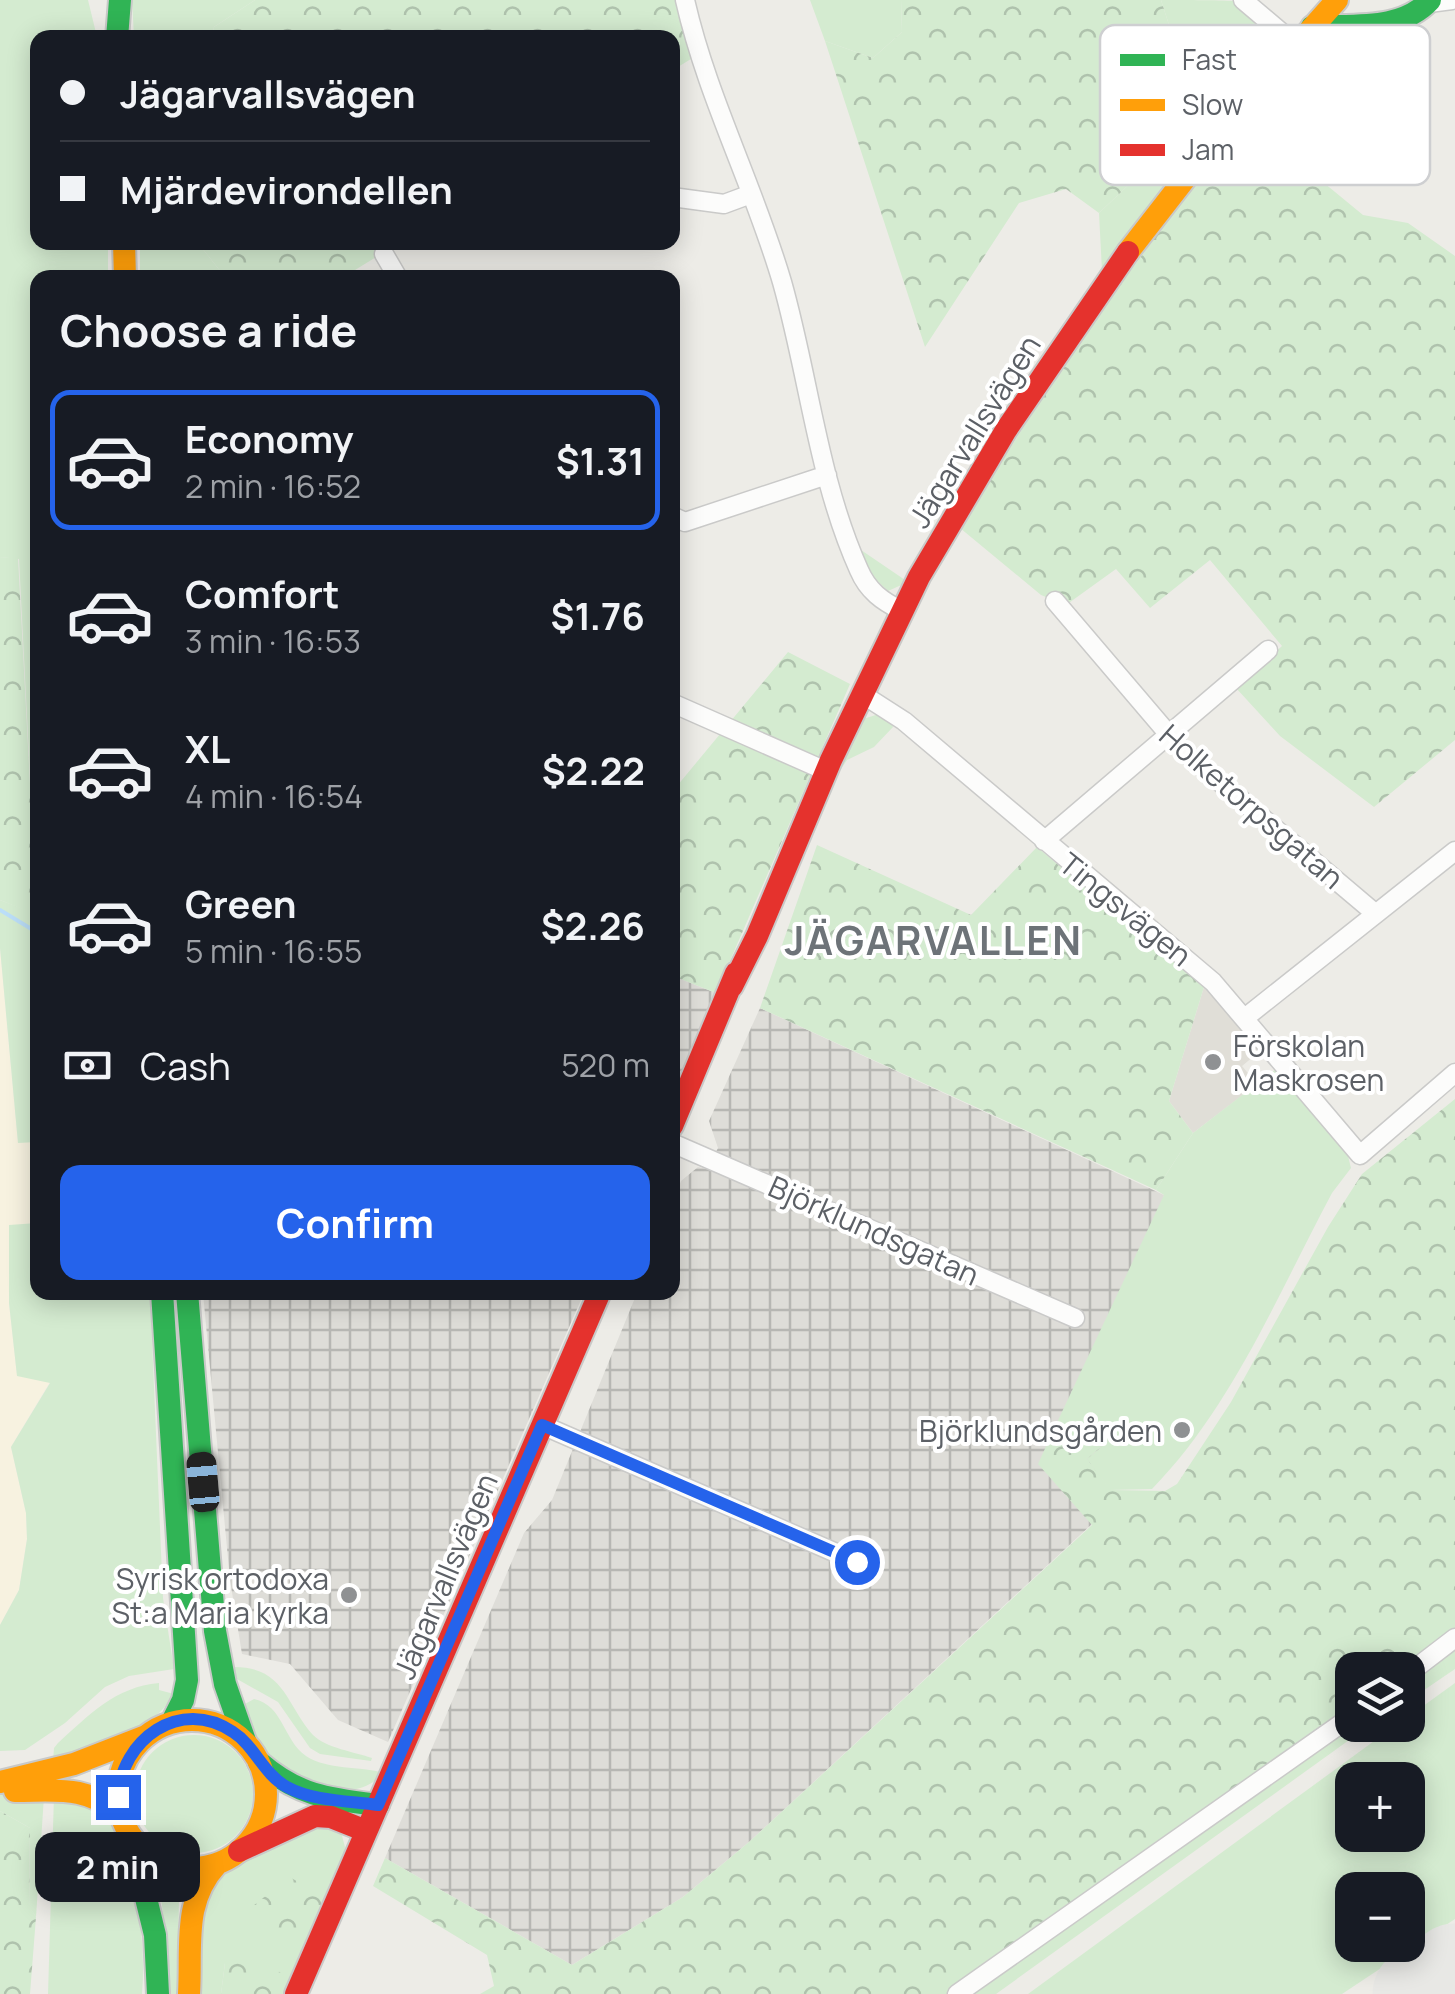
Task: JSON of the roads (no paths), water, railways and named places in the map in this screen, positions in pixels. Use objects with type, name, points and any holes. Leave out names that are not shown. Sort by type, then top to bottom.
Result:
[{"type":"street","points":[[102,0],[114,30]]},
{"type":"street","points":[[118,30],[120,0]]},
{"type":"street","points":[[685,0],[698,53],[783,284],[827,475],[853,556],[868,587],[902,611]]},
{"type":"street","points":[[1243,0],[1273,25]]},
{"type":"street","name":"Jägarvallsvägen","points":[[1313,25],[1337,0]]},
{"type":"street","points":[[1327,25],[1400,20],[1416,16],[1437,1]]},
{"type":"street","name":"Jägarvallsvägen","points":[[680,1107],[732,986],[751,955],[764,914],[826,771],[902,611],[974,481],[1070,334],[1178,185]]},
{"type":"street","points":[[680,198],[724,204],[751,194]]},
{"type":"street","points":[[384,254],[393,270]]},
{"type":"street","points":[[680,521],[827,475]]},
{"type":"street","name":"Holketorpsgatan","points":[[1055,602],[1167,736],[1376,914]]},
{"type":"street","points":[[1044,841],[1268,650]]},
{"type":"street","name":"Tingsvägen","points":[[862,694],[904,722],[1199,968],[1246,1017],[1360,1155],[1455,1073]]},
{"type":"street","points":[[680,707],[826,771]]},
{"type":"street","points":[[1246,1017],[1455,851]]},
{"type":"street","name":"Björklundsgatan","points":[[680,1145],[1075,1318]]},
{"type":"street","points":[[162,1300],[186,1680],[183,1700],[172,1722]]},
{"type":"street","points":[[188,1300],[215,1631],[225,1684],[245,1742],[280,1782],[300,1792],[378,1805]]},
{"type":"street","name":"Jägarvallsvägen","points":[[296,1994],[597,1300]]},
{"type":"street","points":[[542,1425],[857,1562]]},
{"type":"street","points":[[1425,1661],[1455,1638]]},
{"type":"street","points":[[0,1786],[90,1760],[172,1722],[204,1720],[219,1724],[245,1742]]},
{"type":"street","points":[[957,1994],[1335,1728]]},
{"type":"street","points":[[146,1736],[124,1763],[119,1780],[126,1825],[156,1935],[158,1994]]},
{"type":"street","points":[[239,1851],[263,1818],[266,1789],[259,1762]]},
{"type":"street","points":[[0,1786],[89,1792],[106,1800],[147,1853],[169,1864],[193,1868],[217,1864]]},
{"type":"street","points":[[189,1994],[191,1904],[202,1876],[239,1851],[315,1816],[331,1816],[366,1831]]},
{"type":"waterway","points":[[0,910],[30,928]]},
{"type":"place","name":"Förskolan Maskrosen","points":[[1213,1062]]},
{"type":"place","name":"Björklundsgården","points":[[1182,1430]]},
{"type":"place","name":"Syrisk ortodoxa St:a Maria kyrka","points":[[349,1595]]},
{"type":"district","name":"JÄGARVALLEN","points":[[934,939]]}]
